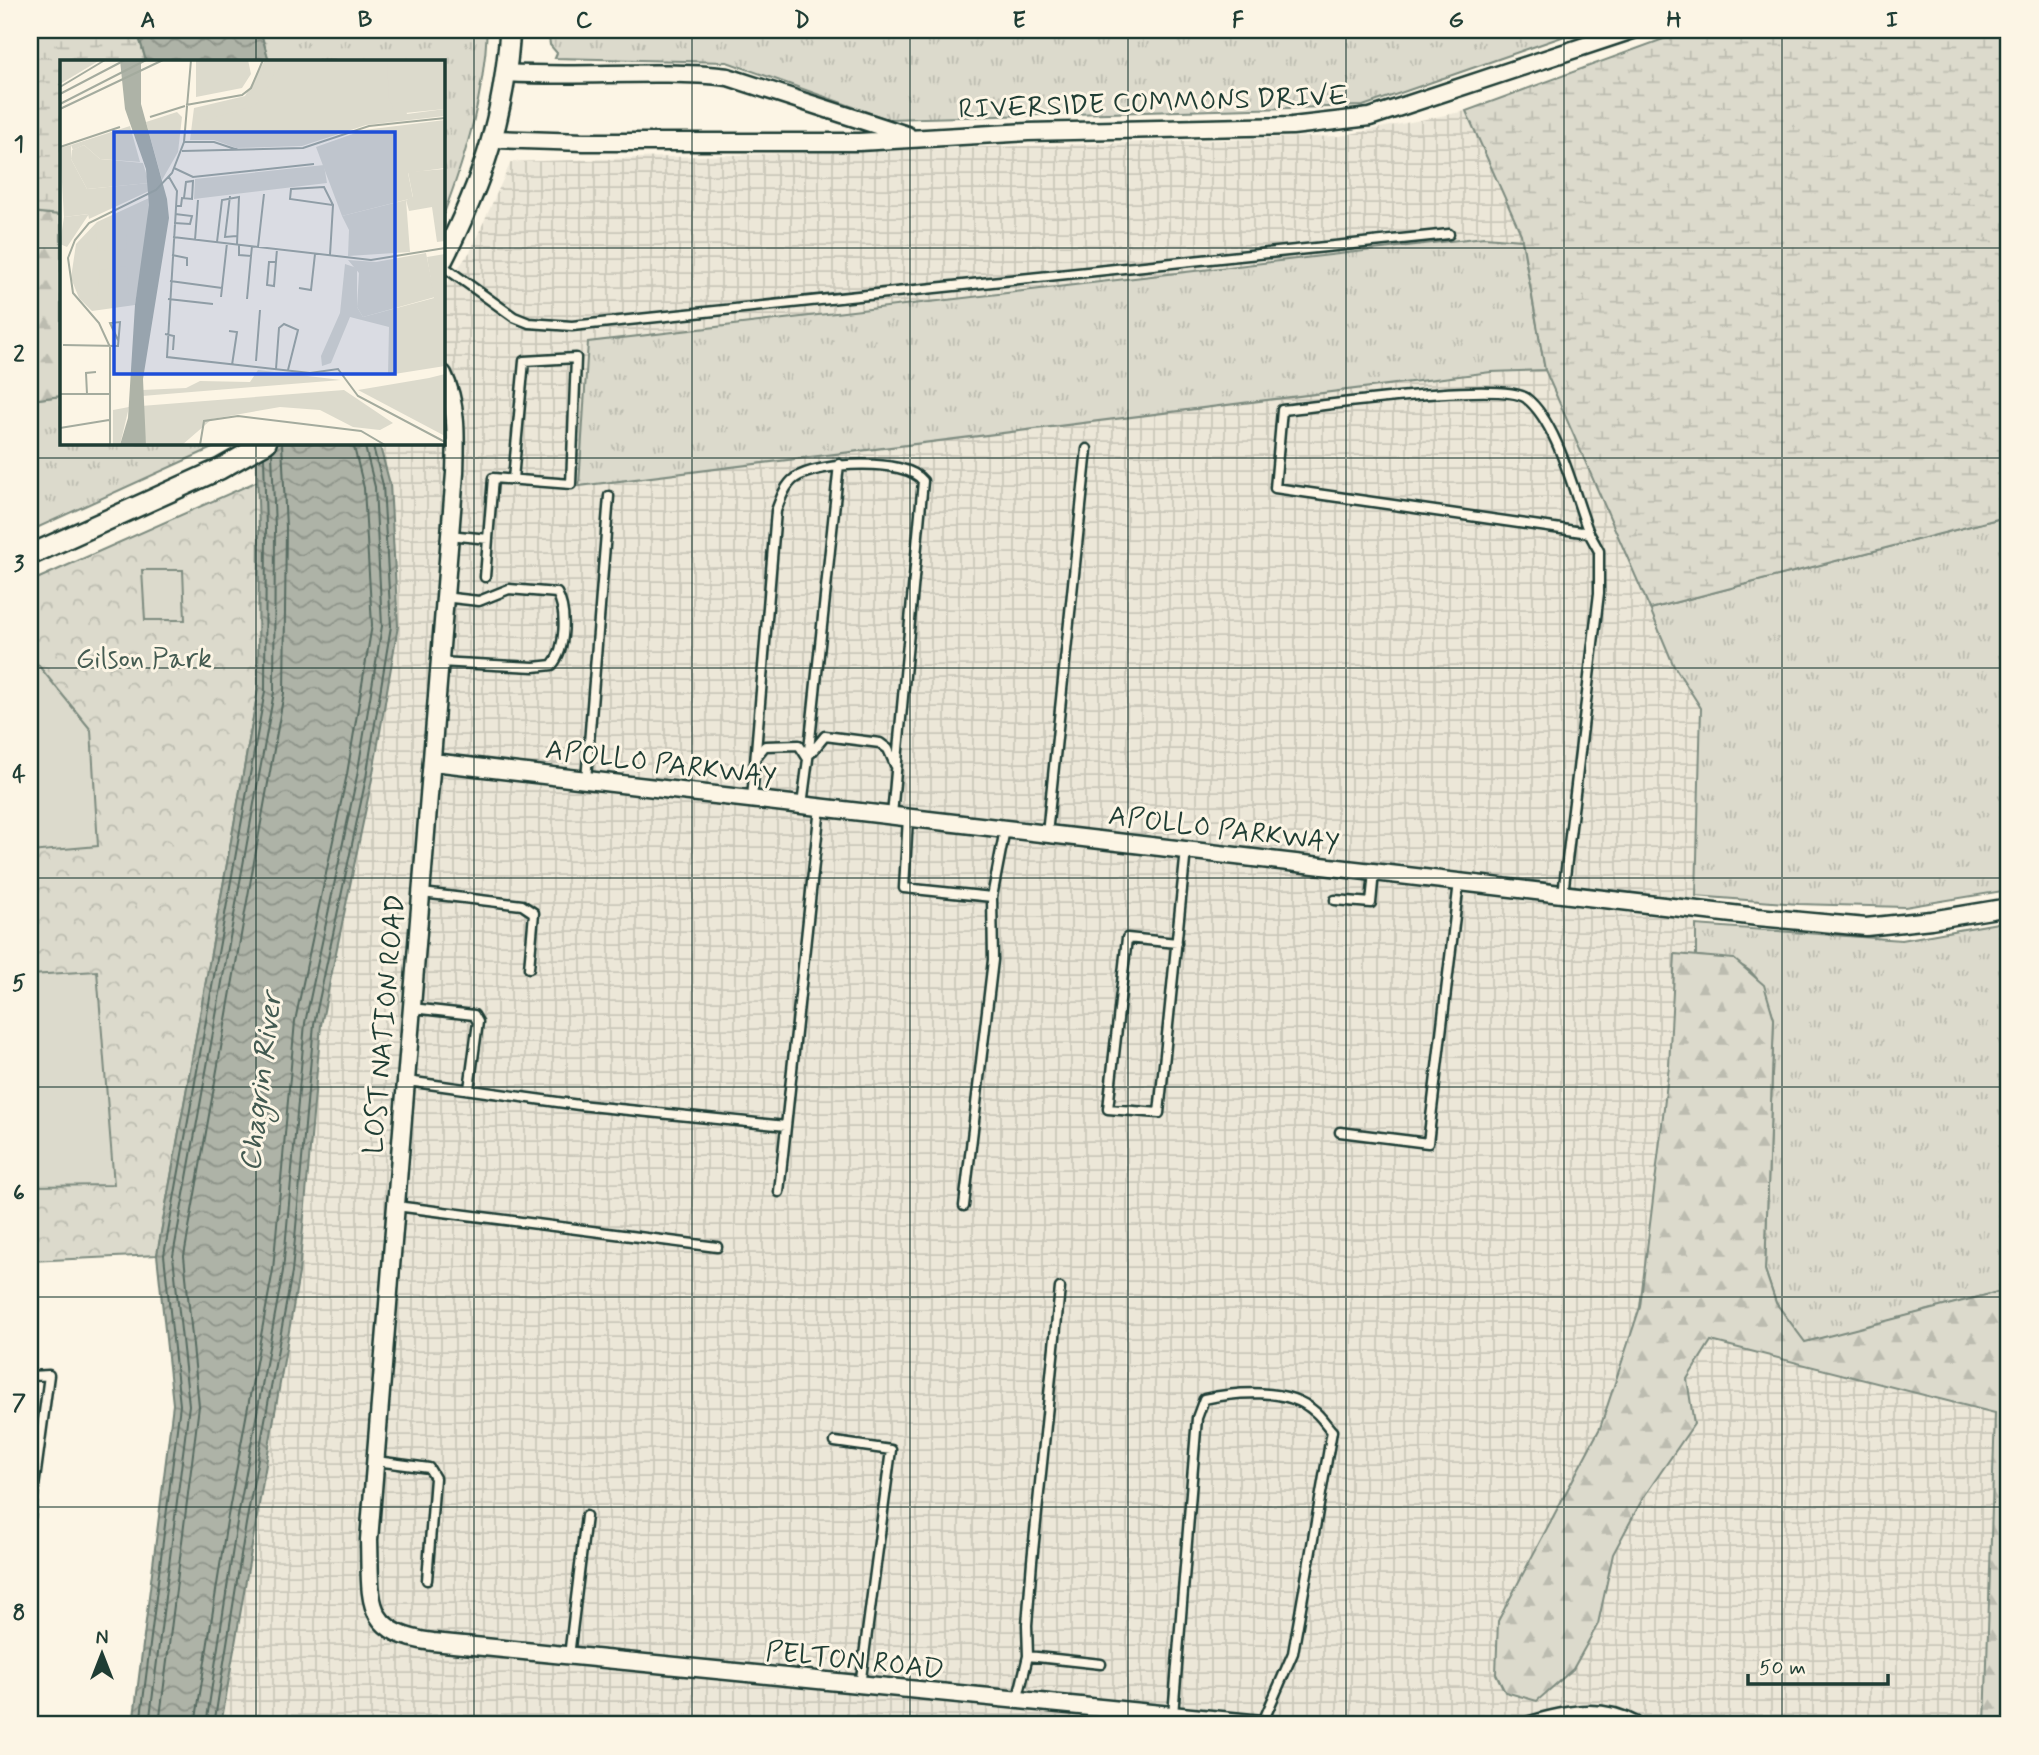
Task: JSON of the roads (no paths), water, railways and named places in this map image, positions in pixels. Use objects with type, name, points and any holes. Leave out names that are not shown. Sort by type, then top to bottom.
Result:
[{"type":"street","points":[[444,257],[494,139],[507,73],[510,30]]},
{"type":"street","name":"RIVERSIDE COMMONS DRIVE","points":[[494,139],[859,142],[913,137],[1292,126],[1370,117],[1633,30]]},
{"type":"street","name":"RIVERSIDE COMMONS DRIVE","points":[[507,73],[559,77],[701,74],[729,77],[913,137]]},
{"type":"street","name":"LOST NATION ROAD","points":[[433,1642],[402,1638],[384,1626],[374,1610],[369,1540],[433,762],[456,429],[449,386],[444,375]]},
{"type":"street","points":[[30,555],[220,469],[264,444]]},
{"type":"street","name":"APOLLO PARKWAY","points":[[433,762],[1866,927],[2009,907]]},
{"type":"street","name":"PELTON ROAD","points":[[433,1642],[1267,1725]]},
{"type":"street","points":[[1530,1725],[1562,1716],[1589,1713],[1621,1718],[1634,1725]]},
{"type":"lane","points":[[444,267],[514,317],[529,323],[572,326],[1449,234]]},
{"type":"lane","points":[[485,577],[493,478],[571,484],[576,358],[524,361],[513,479]]},
{"type":"lane","points":[[1563,894],[1599,593],[1599,551],[1589,533],[1546,421],[1524,397],[1482,390],[1282,410],[1275,488],[1589,533]]},
{"type":"lane","points":[[1047,834],[1087,449]]},
{"type":"lane","points":[[802,805],[839,464]]},
{"type":"lane","points":[[752,799],[776,511],[793,479],[839,464],[906,468],[917,473],[923,481],[896,767],[904,888],[992,897]]},
{"type":"lane","points":[[586,780],[609,496]]},
{"type":"lane","points":[[449,535],[488,539]]},
{"type":"lane","points":[[439,662],[534,667],[552,665],[559,657],[564,606],[557,593],[509,589],[479,601],[443,597]]},
{"type":"lane","points":[[808,759],[825,736],[880,743],[888,749],[896,767]]},
{"type":"lane","points":[[754,760],[765,746],[775,743],[799,745],[808,759]]},
{"type":"lane","points":[[779,1192],[820,807]]},
{"type":"lane","points":[[964,1206],[993,960],[992,897],[1005,829]]},
{"type":"lane","points":[[1177,943],[1127,938],[1108,1109],[1159,1113],[1177,943],[1186,850]]},
{"type":"lane","points":[[1335,900],[1371,903],[1374,872]]},
{"type":"lane","points":[[1340,1132],[1428,1143],[1459,881]]},
{"type":"lane","points":[[422,893],[522,905],[534,913],[529,968]]},
{"type":"lane","points":[[412,1008],[474,1016],[478,1022],[469,1089]]},
{"type":"lane","points":[[407,1081],[579,1105],[786,1126]]},
{"type":"lane","points":[[396,1206],[717,1247]]},
{"type":"lane","points":[[1017,1702],[1028,1656],[1027,1625],[1033,1548],[1060,1288]]},
{"type":"lane","points":[[30,1376],[49,1375],[30,1517]]},
{"type":"lane","points":[[1173,1716],[1197,1418],[1204,1399],[1237,1391],[1277,1395],[1312,1409],[1332,1431],[1293,1653],[1267,1725]]},
{"type":"lane","points":[[835,1442],[891,1450],[860,1686]]},
{"type":"lane","points":[[376,1461],[429,1468],[435,1478],[426,1580]]},
{"type":"lane","points":[[569,1656],[586,1516]]},
{"type":"lane","points":[[1028,1656],[1101,1664]]},
{"type":"water","points":[[137,30],[260,30],[269,60],[146,60]]},
{"type":"water","name":"Chagrin River","points":[[256,444],[379,444],[390,484],[398,626],[372,779],[321,1025],[299,1273],[221,1725],[133,1725],[173,1404],[157,1255],[258,690],[259,529]]},
{"type":"park label","name":"Gilson Park","points":[[144,657]]}]
